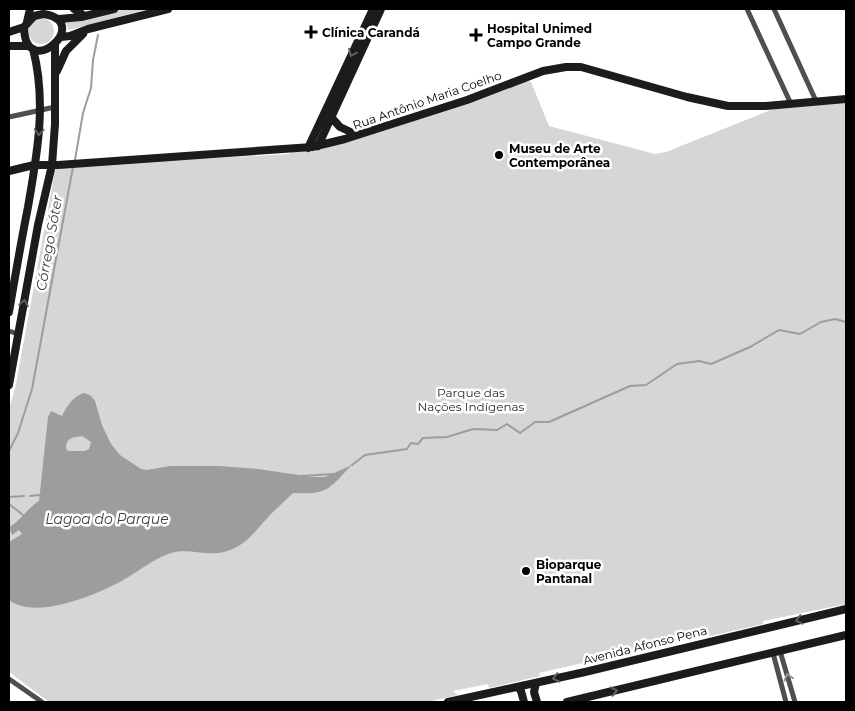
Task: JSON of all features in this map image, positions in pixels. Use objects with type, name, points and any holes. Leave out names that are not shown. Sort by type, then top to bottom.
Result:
[{"type":"main road","points":[[9,312],[38,147],[40,110],[38,65],[24,37],[25,24],[30,9]]},
{"type":"main road","points":[[74,9],[85,16]]},
{"type":"main road","points":[[9,32],[25,24],[34,16],[43,14],[85,16],[114,9]]},
{"type":"main road","points":[[61,37],[168,9]]},
{"type":"main road","points":[[308,148],[373,9]]},
{"type":"main road","points":[[318,146],[381,9]]},
{"type":"main road","points":[[9,46],[45,50],[55,45],[61,37],[61,25],[54,14]]},
{"type":"main road","points":[[55,76],[66,51],[88,29]]},
{"type":"main road","points":[[9,385],[38,225],[52,165],[55,107],[55,45]]},
{"type":"main road","name":"Rua Antônio Maria Coelho","points":[[9,171],[34,165],[308,148],[332,144],[467,100],[543,72],[566,67],[581,67],[687,97],[728,106],[791,104],[846,99]]},
{"type":"main road","points":[[331,117],[340,128],[357,136]]},
{"type":"main road","name":"Avenida Afonso Pena","points":[[448,702],[536,683],[846,609]]},
{"type":"main road","points":[[567,702],[846,635]]},
{"type":"main road","points":[[536,683],[534,692],[537,702]]},
{"type":"main road","points":[[518,687],[524,702]]},
{"type":"street","points":[[747,9],[791,104]]},
{"type":"street","points":[[774,9],[816,102]]},
{"type":"street","points":[[9,117],[55,107]]},
{"type":"street","points":[[9,331],[18,334]]},
{"type":"street","points":[[777,652],[786,700],[793,695]]},
{"type":"street","points":[[777,652],[795,702]]},
{"type":"street","points":[[9,679],[42,702]]},
{"type":"green space","points":[[121,9],[148,9],[69,30],[65,21]]},
{"type":"green space","points":[[41,18],[50,22],[54,31],[50,40],[41,44],[32,40],[28,31],[32,22]]},
{"type":"green space","name":"Parque das Nações Indígenas","points":[[527,80],[531,82],[549,126],[655,154],[666,152],[776,108],[846,102],[846,604],[763,621],[763,624],[688,641],[683,638],[655,644],[659,647],[646,650],[642,647],[613,653],[617,657],[539,673],[540,676],[489,688],[488,684],[453,691],[458,695],[427,702],[49,702],[9,672],[9,410],[16,384],[57,168],[289,154],[293,151],[321,149],[438,113]]},
{"type":"water","name":"Lagoa do Parque","points":[[84,393],[90,395],[95,401],[102,425],[111,444],[120,455],[141,469],[147,470],[170,466],[219,466],[325,477],[352,465],[327,489],[314,493],[293,493],[250,537],[235,548],[218,553],[187,551],[171,553],[153,561],[114,585],[84,598],[51,607],[35,608],[21,606],[9,600],[9,542],[22,534],[19,530],[12,535],[9,527],[39,501],[48,417],[51,411],[62,416],[71,402],[77,396]],"holes":[[[82,436],[91,442],[89,449],[85,451],[68,451],[66,448],[67,442],[76,437]]]},
{"type":"waterway","name":"Córrego Sóter","points":[[75,160],[83,113],[91,88],[93,60],[98,35]]},
{"type":"waterway","name":"Córrego Sóter","points":[[9,451],[18,433],[32,389],[73,167]]},
{"type":"waterway","points":[[352,465],[365,455],[407,449],[411,443],[418,444],[423,438],[447,437],[473,429],[497,430],[507,424],[520,433],[535,422],[549,422],[630,386],[646,385],[677,364],[699,361],[711,364],[750,347],[779,330],[800,334],[821,322],[835,319],[846,322]]},
{"type":"waterway","points":[[301,476],[334,474]]},
{"type":"waterway","points":[[30,496],[40,495]]},
{"type":"waterway","points":[[9,497],[24,496]]},
{"type":"waterway","points":[[9,504],[23,515]]},
{"type":"place","name":"Clínica Carandá","points":[[311,32]]},
{"type":"place","name":"Hospital Unimed Campo Grande","points":[[476,35]]},
{"type":"place","name":"Museu de Arte Contemporânea","points":[[499,155]]},
{"type":"place","name":"Bioparque Pantanal","points":[[526,571]]}]
